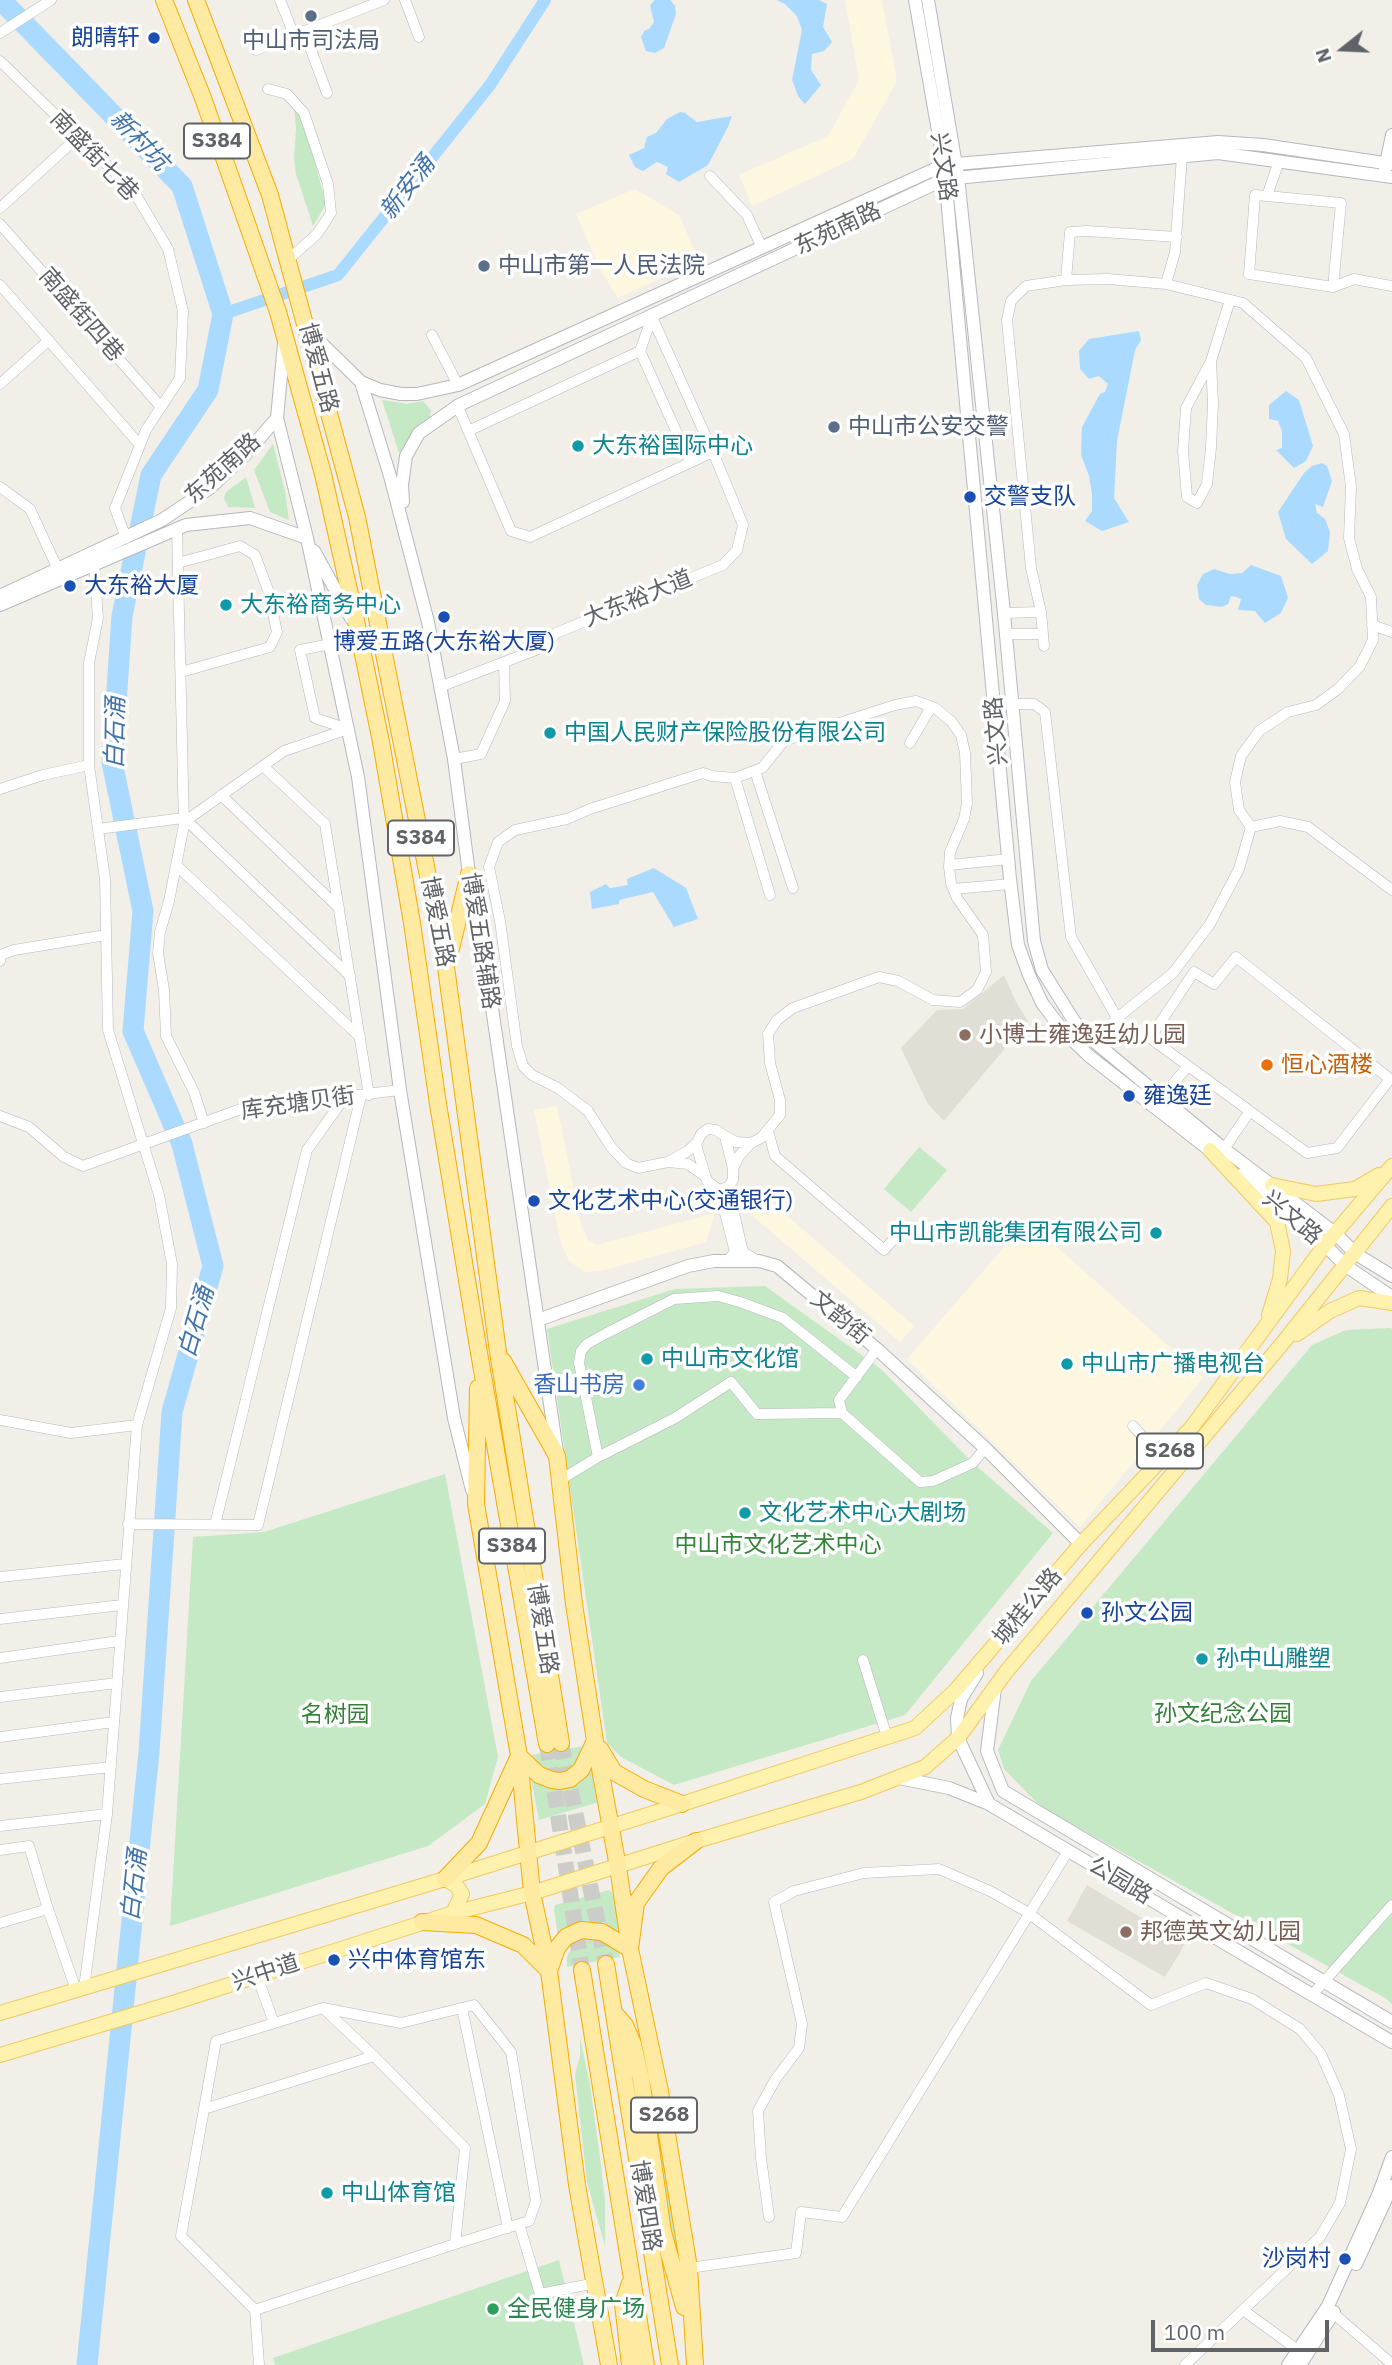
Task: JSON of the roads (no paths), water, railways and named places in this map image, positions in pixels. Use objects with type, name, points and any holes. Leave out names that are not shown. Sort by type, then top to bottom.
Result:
[{"type":"highway","name":"博爱五路","points":[[164,0],[203,98],[278,312],[323,474],[358,630],[381,742],[410,910],[478,1348],[554,1743],[446,967],[357,517],[270,195],[212,38],[195,0]]},
{"type":"highway","points":[[446,967],[469,874]]},
{"type":"highway","points":[[478,1348],[475,1504],[519,1756],[532,1893],[549,1970],[577,2185],[609,2365]]},
{"type":"highway","points":[[498,1352],[557,1456],[574,1604],[611,1826]]},
{"type":"highway","points":[[519,1756],[539,1775],[560,1781],[570,1779],[582,1770],[595,1741]]},
{"type":"highway","points":[[595,1741],[614,1772],[644,1789],[682,1804]]},
{"type":"highway","points":[[445,1879],[479,1843],[519,1756]]},
{"type":"highway","name":"S268","points":[[611,1826],[630,1949],[660,2091],[689,2268],[693,2365]]},
{"type":"highway","name":"S268","points":[[630,1949],[636,1903],[661,1868],[696,1841]]},
{"type":"highway","points":[[422,1922],[476,1925],[523,1945],[549,1970]]},
{"type":"highway","points":[[549,1970],[557,1948],[566,1937],[581,1930],[602,1932],[630,1949]]},
{"type":"highway","name":"博爱四路","points":[[606,1964],[670,2365]]},
{"type":"highway","name":"博爱四路","points":[[582,1970],[646,2365]]},
{"type":"highway","points":[[613,2012],[625,2025],[633,2044],[641,2079],[663,2232],[682,2293],[693,2365]]},
{"type":"highway","points":[[630,2365],[623,2304],[631,2278]]},
{"type":"main road","points":[[1217,1149],[1278,1222],[1283,1251],[1280,1279],[1265,1329]]},
{"type":"main road","points":[[1272,1185],[1316,1194],[1354,1189],[1391,1167]]},
{"type":"main road","name":"城桂公路","points":[[528,1851],[915,1728],[955,1691],[1081,1544],[1192,1427],[1325,1245],[1391,1167]]},
{"type":"main road","name":"城桂公路","points":[[532,1893],[861,1792],[925,1767],[958,1738],[995,1688],[1356,1254],[1392,1206]]},
{"type":"main road","points":[[1281,1345],[1329,1311],[1359,1298],[1392,1303]]},
{"type":"main road","name":"兴中道","points":[[0,2013],[445,1879],[528,1851]]},
{"type":"main road","points":[[445,1879],[456,1885],[462,1894],[453,1913]]},
{"type":"main road","name":"兴中道","points":[[0,2055],[422,1922],[532,1893]]},
{"type":"street","points":[[0,33],[51,0]]},
{"type":"street","points":[[280,0],[327,93]]},
{"type":"street","points":[[256,50],[368,3],[384,0]]},
{"type":"street","points":[[405,0],[419,37]]},
{"type":"street","name":"兴文路","points":[[915,0],[951,171],[1011,884],[1018,944],[1029,975],[1042,1003],[1064,1032],[1089,1056],[1217,1149],[1272,1185],[1335,1233],[1356,1254],[1392,1276]]},
{"type":"street","name":"兴文路","points":[[928,0],[1004,613],[1034,941],[1042,970],[1074,1021],[1096,1043],[1161,1098],[1346,1266],[1392,1297]]},
{"type":"street","name":"南盛街七巷","points":[[0,61],[133,190],[168,249],[183,311],[180,378],[146,430],[115,508],[118,545]]},
{"type":"street","points":[[268,89],[287,94],[304,113],[328,184],[331,213],[317,234],[288,260]]},
{"type":"street","points":[[1389,170],[1392,135]]},
{"type":"street","points":[[0,208],[78,137]]},
{"type":"street","name":"东苑南路","points":[[361,382],[380,390],[401,394],[417,394],[458,385],[762,248],[951,171],[1218,142],[1263,145],[1389,170]]},
{"type":"street","name":"东苑南路","points":[[405,530],[402,485],[406,456],[419,433],[457,407],[652,317],[951,171],[1219,153],[1389,170]]},
{"type":"street","points":[[1166,284],[1177,237],[1182,156]]},
{"type":"street","points":[[1267,196],[1279,161]]},
{"type":"street","points":[[710,176],[747,215],[762,248]]},
{"type":"street","points":[[1333,287],[1341,203],[1255,195],[1249,274],[1333,287],[1354,279],[1392,286]]},
{"type":"street","name":"南盛街四巷","points":[[0,224],[161,407]]},
{"type":"street","points":[[1066,280],[1070,232],[1177,237]]},
{"type":"street","points":[[1044,646],[1041,612],[1031,568],[1007,320],[1011,301],[1026,286],[1066,280],[1108,279],[1166,284],[1243,303],[1306,358],[1344,434],[1351,487],[1349,538],[1357,569],[1371,597],[1373,640],[1360,666],[1338,689],[1316,705],[1288,712],[1259,731],[1241,756],[1235,782],[1239,810],[1251,827]]},
{"type":"street","points":[[0,285],[140,444]]},
{"type":"street","points":[[1211,361],[1211,448],[1207,484],[1197,503],[1187,497],[1183,451],[1186,408],[1211,361],[1230,300]]},
{"type":"street","points":[[652,317],[640,351],[690,463]]},
{"type":"street","name":"大东裕大道","points":[[442,686],[546,646],[556,633],[723,565],[737,550],[743,525],[652,317]]},
{"type":"street","name":"博爱五路辅路","points":[[308,330],[361,382],[405,530],[442,686],[557,1456]]},
{"type":"street","points":[[432,335],[458,385]]},
{"type":"street","name":"博爱五路","points":[[285,336],[277,418],[331,644],[358,777],[400,1090],[454,1418],[475,1504]]},
{"type":"street","points":[[0,384],[48,340]]},
{"type":"street","points":[[468,431],[640,351]]},
{"type":"street","points":[[457,407],[511,531],[530,537],[713,452]]},
{"type":"street","name":"东苑南路","points":[[118,545],[210,488],[244,456],[277,418]]},
{"type":"street","points":[[0,488],[30,509],[60,574]]},
{"type":"street","name":"东苑南路","points":[[118,545],[186,525],[250,518],[307,538]]},
{"type":"street","points":[[172,531],[178,563],[184,818],[158,953],[164,990],[166,1036],[194,1092],[201,1124]]},
{"type":"street","points":[[307,538],[358,630]]},
{"type":"street","points":[[0,596],[93,564],[118,545]]},
{"type":"street","points":[[0,605],[118,545]]},
{"type":"street","points":[[178,563],[240,546],[255,555],[268,590],[277,632],[270,647],[181,672]]},
{"type":"street","points":[[80,1989],[107,1814],[137,1425],[171,1308],[172,1264],[159,1195],[108,1030],[105,879],[89,765],[89,663],[98,618],[93,564]]},
{"type":"street","points":[[1004,613],[1041,612]]},
{"type":"street","points":[[1372,625],[1389,629]]},
{"type":"street","points":[[1006,634],[1043,634]]},
{"type":"street","points":[[331,644],[300,650],[315,718],[348,729]]},
{"type":"street","points":[[454,758],[481,754],[505,701],[504,664]]},
{"type":"street","points":[[706,1177],[688,1164],[668,1162],[638,1168],[626,1163],[611,1147],[588,1111],[523,1066],[517,1046],[502,934],[489,867],[498,842],[515,830],[567,819],[590,809],[703,773],[735,778],[762,768],[784,741],[895,705],[916,701],[931,707],[951,721],[961,735],[965,753],[967,803],[950,852],[949,865],[953,889],[984,935],[986,972],[977,990],[960,1002],[933,1000],[898,981],[878,977],[793,1008],[776,1020],[768,1034],[770,1062],[780,1100],[780,1115],[768,1131],[751,1143],[733,1169]]},
{"type":"street","points":[[1012,704],[1034,704],[1045,712],[1070,937],[1117,1018]]},
{"type":"street","points":[[910,743],[931,707]]},
{"type":"street","points":[[98,829],[191,817],[284,751],[348,729]]},
{"type":"street","points":[[0,789],[43,775],[89,765]]},
{"type":"street","points":[[128,1524],[258,1525],[365,1095],[360,1037],[325,824],[263,766]]},
{"type":"street","points":[[755,771],[793,888]]},
{"type":"street","points":[[735,778],[770,895]]},
{"type":"street","points":[[221,795],[339,909]]},
{"type":"street","points":[[184,818],[350,976]]},
{"type":"street","points":[[1251,827],[1280,821],[1308,827],[1392,890]]},
{"type":"street","points":[[1096,1043],[1117,1018],[1174,973],[1210,924],[1239,869],[1251,827]]},
{"type":"street","points":[[949,865],[1009,859]]},
{"type":"street","points":[[176,865],[360,1037]]},
{"type":"street","points":[[953,889],[1011,884]]},
{"type":"street","points":[[0,961],[1,955],[14,950],[106,935]]},
{"type":"street","points":[[1236,957],[1390,1079],[1336,1148],[1307,1153],[1188,1066],[1150,1038],[1194,972],[1214,984],[1236,957]]},
{"type":"street","points":[[1161,1098],[1188,1066]]},
{"type":"street","name":"库充塘贝街","points":[[0,1115],[29,1127],[64,1157],[83,1166],[241,1109],[400,1090]]},
{"type":"street","points":[[215,1525],[307,1150],[345,1097]]},
{"type":"street","points":[[1217,1149],[1250,1111]]},
{"type":"street","points":[[668,1162],[688,1151],[708,1129],[716,1130],[736,1142],[751,1143]]},
{"type":"street","points":[[768,1131],[775,1156],[884,1250],[902,1230]]},
{"type":"street","points":[[723,1189],[733,1180],[725,1136]]},
{"type":"street","points":[[697,1142],[706,1177],[713,1187],[723,1189]]},
{"type":"street","points":[[723,1189],[735,1252],[727,1261]]},
{"type":"street","points":[[723,1189],[743,1252],[759,1261]]},
{"type":"street","name":"文韵街","points":[[538,1320],[688,1266],[727,1261],[759,1261],[777,1266],[877,1349],[985,1448],[1081,1544]]},
{"type":"street","points":[[598,1457],[579,1363],[581,1351],[604,1334],[674,1299],[718,1296],[783,1318],[856,1377]]},
{"type":"street","points":[[877,1349],[839,1401],[842,1413],[920,1482],[933,1481],[973,1463],[985,1448]]},
{"type":"street","points":[[560,1480],[598,1457],[675,1418],[731,1382],[757,1414],[842,1413]]},
{"type":"street","points":[[0,1420],[71,1433],[137,1425]]},
{"type":"street","points":[[1133,1426],[1163,1459]]},
{"type":"street","points":[[0,1577],[125,1564]]},
{"type":"street","points":[[0,1619],[122,1605]]},
{"type":"street","points":[[0,1658],[120,1641]]},
{"type":"street","points":[[988,1654],[961,1699],[957,1718],[958,1738],[989,1804]]},
{"type":"street","points":[[863,1660],[887,1737]]},
{"type":"street","points":[[0,1697],[117,1683]]},
{"type":"street","name":"公园路","points":[[995,1688],[988,1751],[1003,1791],[1392,2022]]},
{"type":"street","points":[[0,1737],[114,1722]]},
{"type":"street","points":[[0,1779],[111,1767]]},
{"type":"street","name":"公园路","points":[[899,1778],[949,1788],[989,1804],[1392,2042]]},
{"type":"street","points":[[0,1826],[107,1814]]},
{"type":"street","points":[[0,1850],[29,1846],[48,1909],[80,1989]]},
{"type":"street","points":[[689,2268],[796,2253],[801,2212],[842,2217],[1068,1851]]},
{"type":"street","points":[[769,2217],[758,2111],[775,2080],[799,2048],[802,2024],[774,1902],[794,1891],[864,1873],[939,1870],[992,1892],[1029,1914],[1151,2005],[1206,1983],[1252,1999],[1300,2029],[1321,2054],[1339,2095],[1351,2148],[1340,2203],[1320,2237],[1185,2365]]},
{"type":"street","points":[[1312,1995],[1392,1905]]},
{"type":"street","points":[[0,1923],[48,1909]]},
{"type":"street","points":[[257,1976],[274,2023]]},
{"type":"street","points":[[256,2310],[529,2221],[536,2202],[511,2052],[474,2005],[401,2023],[323,2008],[216,2041],[181,2236],[256,2310],[259,2365]]},
{"type":"street","points":[[323,2008],[465,2148],[455,2244]]},
{"type":"street","points":[[462,2008],[508,2228]]},
{"type":"street","points":[[204,2109],[374,2056]]},
{"type":"street","points":[[1302,2357],[1379,2193],[1392,2157]]},
{"type":"street","points":[[1288,2365],[1302,2357],[1333,2313],[1392,2186]]},
{"type":"street","points":[[519,2224],[540,2294],[596,2283]]},
{"type":"street","points":[[1242,2310],[1302,2357]]},
{"type":"street","points":[[1333,2313],[1392,2364]]},
{"type":"water","points":[[655,0],[670,0],[675,6],[676,14],[664,48],[655,53],[646,51],[641,37],[654,22],[650,5]]},
{"type":"water","points":[[777,0],[819,0],[827,4],[823,27],[832,42],[824,51],[812,54],[811,70],[821,85],[805,104],[798,96],[792,80],[802,30],[797,16]]},
{"type":"water","points":[[680,112],[697,122],[732,116],[708,165],[679,182],[666,174],[668,167],[657,162],[643,171],[635,167],[629,155],[644,148],[647,137],[656,133],[667,119]]},
{"type":"water","points":[[1139,331],[1141,340],[1135,350],[1117,441],[1114,498],[1129,522],[1102,531],[1085,521],[1092,511],[1092,494],[1081,455],[1082,427],[1108,384],[1099,376],[1089,379],[1080,369],[1079,351],[1089,339]]},
{"type":"water","points":[[1286,391],[1299,400],[1313,446],[1306,461],[1294,468],[1276,450],[1282,448],[1282,431],[1278,421],[1269,419],[1269,405]]},
{"type":"water","points":[[1322,463],[1327,466],[1332,481],[1323,507],[1315,504],[1317,513],[1325,519],[1330,532],[1328,551],[1312,564],[1286,539],[1278,512],[1304,473],[1312,466]]},
{"type":"water","points":[[1251,565],[1281,576],[1288,598],[1281,613],[1265,623],[1255,611],[1238,610],[1241,599],[1236,597],[1231,596],[1228,604],[1222,607],[1206,605],[1199,599],[1197,585],[1203,574],[1214,569],[1230,574],[1242,573]]},
{"type":"water","points":[[654,868],[686,888],[698,919],[674,927],[653,892],[619,900],[619,904],[592,909],[590,892],[606,884],[610,888],[628,885],[627,879]]},
{"type":"waterway","name":"白石涌","points":[[1,0],[182,186],[223,314],[208,390],[151,475],[122,616],[112,762],[143,911],[133,1031],[182,1144],[213,1266],[172,1412],[149,1752],[87,2365]]},
{"type":"waterway","name":"新安涌","points":[[223,314],[338,275],[490,85],[545,0]]},
{"type":"tunnel","points":[[561,1743],[606,1964]]},
{"type":"tunnel","points":[[547,1744],[582,1970]]},
{"type":"place","name":"中山市司法局","points":[[311,16]]},
{"type":"place","name":"朗晴轩","points":[[154,38]]},
{"type":"place","name":"中山市第一人民法院","points":[[484,266]]},
{"type":"place","name":"中山市公安交警","points":[[834,427]]},
{"type":"place","name":"大东裕国际中心","points":[[578,446]]},
{"type":"place","name":"交警支队","points":[[970,497]]},
{"type":"place","name":"大东裕大厦","points":[[70,586]]},
{"type":"place","name":"大东裕商务中心","points":[[226,605]]},
{"type":"place","name":"博爱五路(大东裕大厦)","points":[[444,617]]},
{"type":"place","name":"中国人民财产保险股份有限公司","points":[[550,733]]},
{"type":"place","name":"小博士雍逸廷幼儿园","points":[[965,1035]]},
{"type":"place","name":"恒心酒楼","points":[[1267,1065]]},
{"type":"place","name":"雍逸廷","points":[[1129,1096]]},
{"type":"place","name":"文化艺术中心(交通银行)","points":[[534,1201]]},
{"type":"place","name":"中山市凯能集团有限公司","points":[[1156,1233]]},
{"type":"place","name":"中山市文化馆","points":[[647,1359]]},
{"type":"place","name":"中山市广播电视台","points":[[1067,1364]]},
{"type":"place","name":"香山书房","points":[[639,1385]]},
{"type":"place","name":"文化艺术中心大剧场","points":[[745,1513]]},
{"type":"place","name":"孙文公园","points":[[1087,1613]]},
{"type":"place","name":"孙中山雕塑","points":[[1202,1659]]},
{"type":"place","name":"邦德英文幼儿园","points":[[1126,1932]]},
{"type":"place","name":"兴中体育馆东","points":[[334,1960]]},
{"type":"place","name":"中山体育馆","points":[[327,2193]]},
{"type":"place","name":"沙岗村","points":[[1345,2259]]},
{"type":"place","name":"全民健身广场","points":[[493,2309]]},
{"type":"water label","name":"新村坑","points":[[139,141]]},
{"type":"park label","name":"中山市文化艺术中心","points":[[778,1545]]},
{"type":"park label","name":"孙文纪念公园","points":[[1223,1714]]},
{"type":"park label","name":"名树园","points":[[335,1715]]}]
